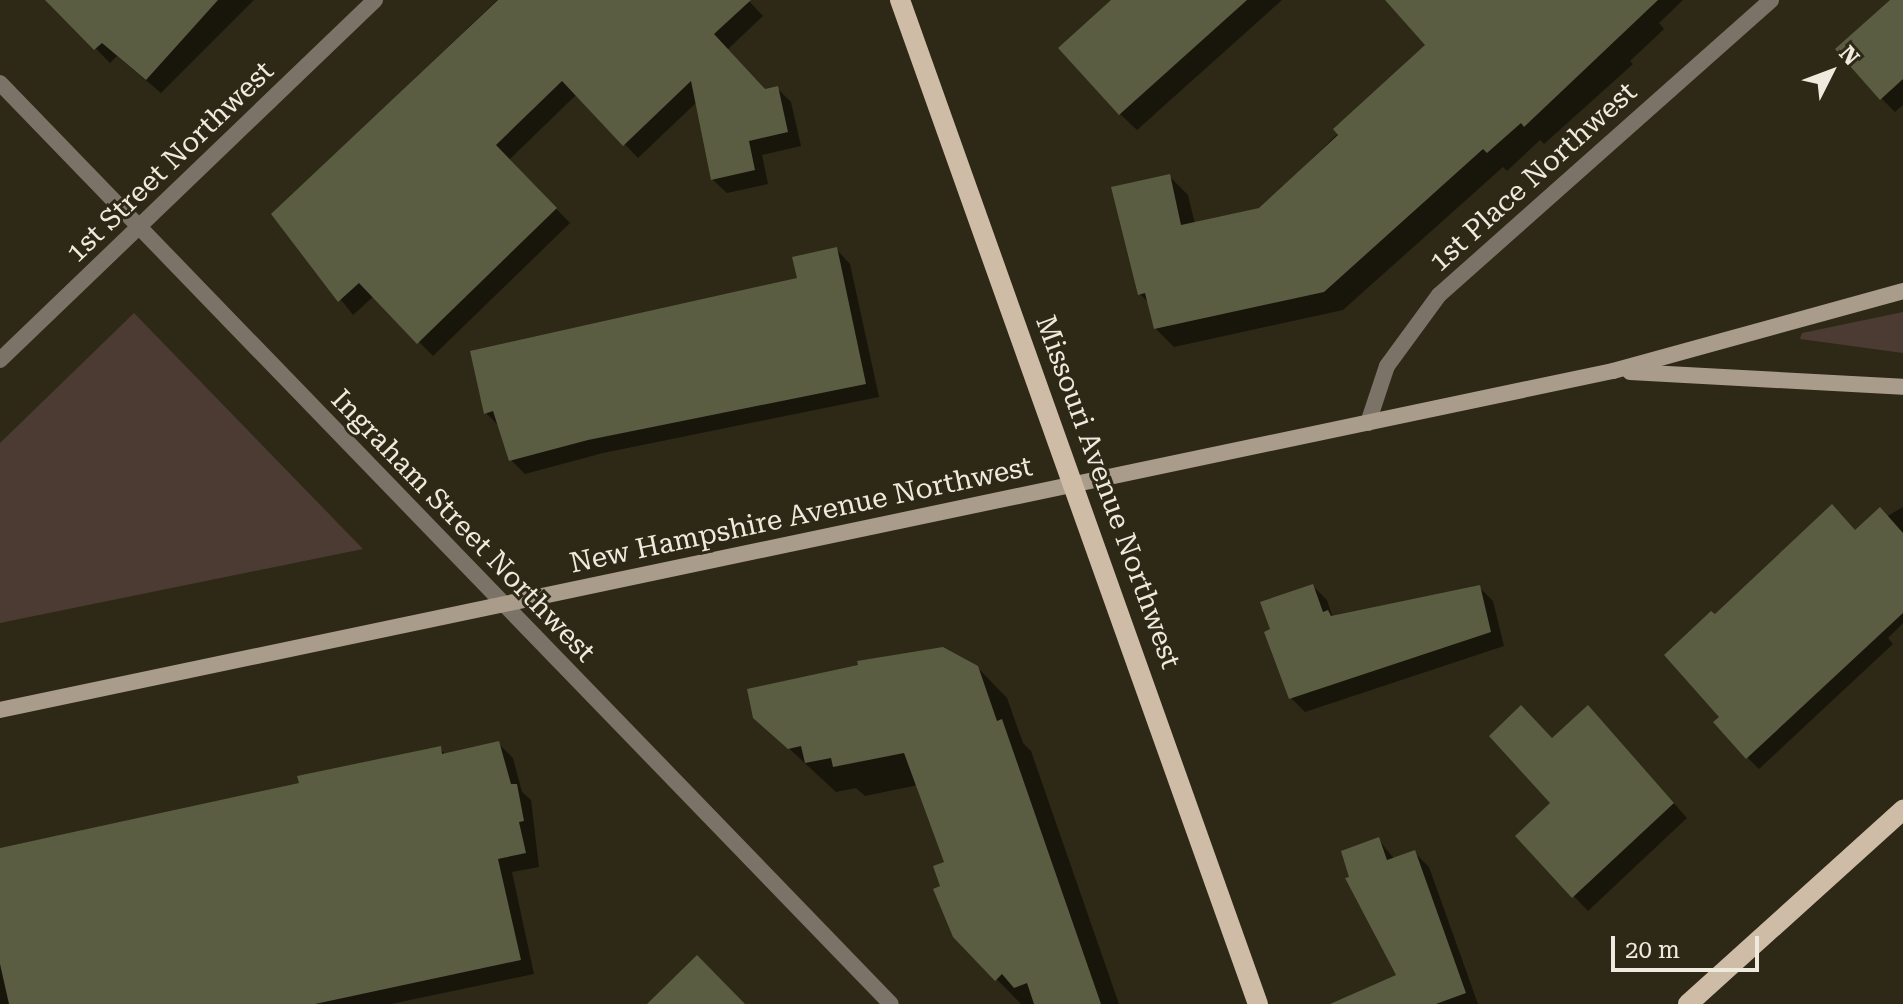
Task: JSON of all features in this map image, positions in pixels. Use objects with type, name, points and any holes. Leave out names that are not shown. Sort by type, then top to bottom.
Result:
[{"type":"main road","name":"Missouri Avenue Northwest","points":[[900,0],[1076,482],[1258,1004]]},
{"type":"main road","name":"New Hampshire Avenue Northwest","points":[[0,710],[1613,371],[1903,291]]},
{"type":"main road","name":"New Hampshire Avenue Northwest","points":[[1613,371],[1903,387]]},
{"type":"main road","points":[[1688,1004],[1903,810]]},
{"type":"street","name":"1st Street Northwest","points":[[0,360],[375,0]]},
{"type":"street","name":"1st Place Northwest","points":[[1368,423],[1387,366],[1439,295],[1771,0]]},
{"type":"street","name":"Ingraham Street Northwest","points":[[0,83],[891,1004]]},
{"type":"shaded area","points":[[1903,312],[1903,353],[1800,339],[1802,333]]},
{"type":"shaded area","points":[[134,313],[363,549],[0,623],[0,443]]},
{"type":"building","points":[[45,0],[218,0],[146,80],[102,43],[94,50]]},
{"type":"building","points":[[498,0],[751,0],[714,34],[765,89],[778,86],[788,132],[749,141],[755,170],[711,180],[691,81],[623,146],[562,81],[496,145],[557,208],[417,344],[359,283],[338,302],[271,214]]},
{"type":"building","points":[[1111,0],[1247,0],[1119,115],[1058,48]]},
{"type":"building","points":[[1385,0],[1658,0],[1524,127],[1521,123],[1487,153],[1483,149],[1324,292],[1154,329],[1145,293],[1138,295],[1111,187],[1170,174],[1181,225],[1259,208],[1338,135],[1333,129],[1425,45]]},
{"type":"building","points":[[1890,0],[1903,0],[1903,79],[1880,100],[1835,49]]},
{"type":"building","points":[[837,247],[866,384],[588,440],[509,461],[493,411],[484,414],[470,351],[797,278],[792,257]]},
{"type":"building","points":[[1832,504],[1855,530],[1880,507],[1903,533],[1903,613],[1746,759],[1713,722],[1719,717],[1664,655],[1711,611],[1715,614]]},
{"type":"building","points":[[1313,584],[1323,612],[1328,610],[1331,616],[1480,585],[1491,632],[1289,699],[1264,632],[1270,629],[1260,602]]},
{"type":"building","points":[[943,647],[978,666],[997,721],[1002,719],[1101,1004],[1034,1004],[1027,983],[1014,988],[1002,974],[995,981],[953,937],[933,889],[940,886],[933,866],[944,862],[904,753],[833,767],[831,758],[805,763],[801,746],[788,749],[753,718],[747,689],[858,665],[857,661]]},
{"type":"building","points":[[1521,705],[1552,738],[1588,705],[1674,803],[1572,898],[1515,836],[1550,803],[1489,736]]},
{"type":"building","points":[[499,741],[511,784],[517,784],[524,821],[519,822],[526,853],[498,859],[521,960],[315,1004],[9,1004],[0,964],[0,848],[299,783],[297,776],[441,746],[442,754]]},
{"type":"building","points":[[1379,837],[1387,860],[1415,850],[1466,993],[1436,1004],[1330,1004],[1396,975],[1345,878],[1349,877],[1341,851]]},
{"type":"building","points":[[697,955],[745,1004],[647,1004]]}]
